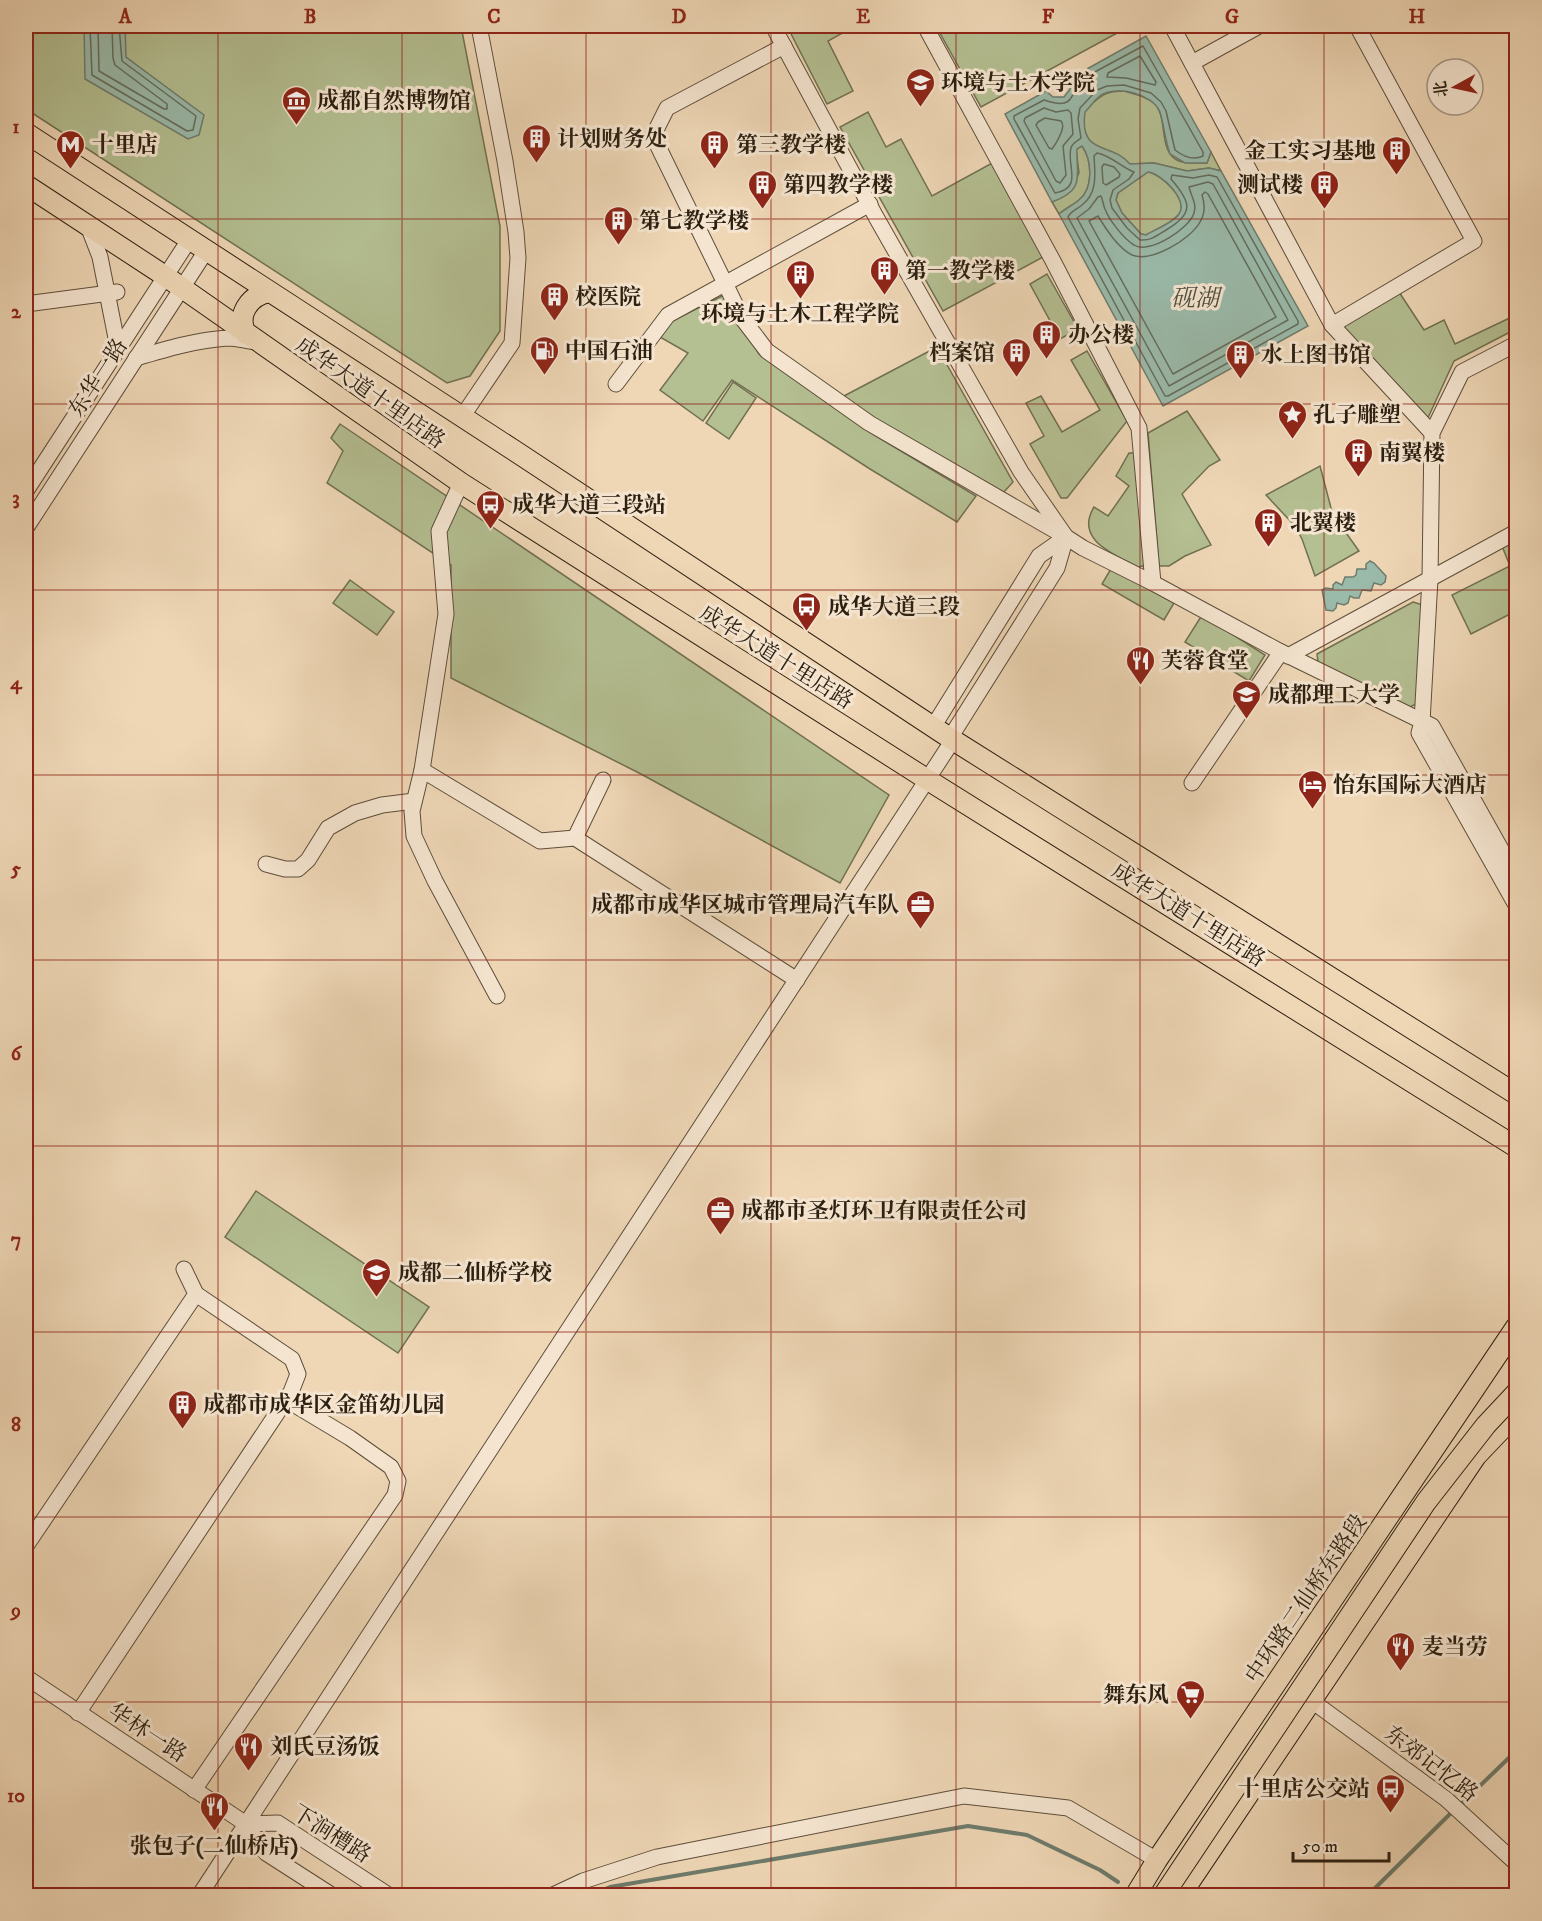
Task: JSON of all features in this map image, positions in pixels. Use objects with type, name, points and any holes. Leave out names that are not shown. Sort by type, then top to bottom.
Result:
[{"type":"main road","name":"成华大道十里店路","points":[[26,134],[462,417],[951,739],[1516,1094]]},
{"type":"main road","name":"成华大道十里店路","points":[[26,184],[165,276],[461,483],[928,780],[1507,1133],[1516,1147]]},
{"type":"main road","points":[[252,338],[242,327],[243,314],[251,300],[269,292]]},
{"type":"main road","name":"中环路二仙桥东路段","points":[[1135,1896],[1516,1328]]},
{"type":"main road","points":[[1163,1896],[1426,1502],[1486,1425],[1516,1393]]},
{"type":"main road","points":[[1195,1896],[1316,1704],[1516,1415]]},
{"type":"main road","points":[[1180,1896],[1476,1456],[1516,1415]]},
{"type":"street","points":[[462,417],[512,343],[518,258],[505,161],[479,26]]},
{"type":"street","points":[[773,26],[1021,472],[1066,537]]},
{"type":"street","points":[[925,26],[1053,261],[1139,428],[1153,583]]},
{"type":"street","points":[[1172,26],[1332,325],[1432,433]]},
{"type":"street","points":[[1192,63],[1259,26]]},
{"type":"street","points":[[1332,325],[1474,241],[1357,26]]},
{"type":"street","points":[[784,46],[667,108],[653,136],[741,318],[767,351],[869,423],[1083,548],[1284,654],[1432,726],[1516,876]]},
{"type":"street","points":[[616,384],[669,315],[870,204]]},
{"type":"street","points":[[88,226],[112,292],[118,348]]},
{"type":"street","name":"东华一路","points":[[26,490],[189,240]]},
{"type":"street","name":"东华一路","points":[[26,528],[206,251]]},
{"type":"street","points":[[26,304],[112,292]]},
{"type":"street","points":[[136,358],[171,347],[202,341],[252,338]]},
{"type":"street","points":[[1516,344],[1462,372],[1432,433],[1430,579],[1422,722],[1419,733],[1516,905]]},
{"type":"street","points":[[461,483],[439,531],[446,614],[422,770],[412,811],[414,836],[435,881],[497,996]]},
{"type":"street","points":[[1192,783],[1284,654],[1516,532]]},
{"type":"street","points":[[933,727],[1039,556],[1066,537]]},
{"type":"street","points":[[200,1896],[928,780],[1057,568],[1066,537]]},
{"type":"street","points":[[422,770],[540,841],[575,838],[797,980]]},
{"type":"street","points":[[575,838],[603,780]]},
{"type":"street","points":[[266,864],[285,869],[298,869],[308,860],[328,828],[355,813],[373,807],[414,801]]},
{"type":"street","points":[[78,1713],[285,1400],[298,1374],[292,1359],[196,1294],[184,1269]]},
{"type":"street","points":[[26,1546],[196,1294]]},
{"type":"street","points":[[194,1790],[395,1495],[398,1481],[391,1467],[350,1438],[285,1400]]},
{"type":"street","name":"华林一路","points":[[26,1677],[246,1824]]},
{"type":"street","name":"东郊记忆路","points":[[1316,1704],[1446,1799],[1516,1863]]},
{"type":"street","points":[[550,1896],[583,1881],[657,1857],[964,1796],[1068,1808],[1157,1860]]},
{"type":"street","name":"下涧槽路","points":[[246,1824],[278,1823],[390,1896]]},
{"type":"street","points":[[246,1824],[266,1854],[333,1896]]},
{"type":"shaded area","name":"成都自然博物馆","points":[[26,26],[461,26],[500,226],[500,331],[470,376],[447,383],[26,109]]},
{"type":"shaded area","points":[[787,26],[846,26],[848,30],[828,41],[853,91],[827,104]]},
{"type":"shaded area","points":[[936,26],[1130,26],[981,107]]},
{"type":"shaded area","points":[[1124,91],[1144,97],[1154,103],[1161,117],[1165,142],[1172,156],[1182,162],[1207,163],[1211,152],[1221,171],[1209,168],[1187,171],[1154,163],[1130,164],[1093,145],[1085,132],[1084,113],[1101,96]]},
{"type":"shaded area","points":[[868,112],[886,147],[901,139],[932,196],[994,162],[1045,256],[943,311],[840,127]]},
{"type":"shaded area","points":[[1082,146],[1088,159],[1090,174],[1087,188],[1079,200],[1059,214],[1052,202],[1067,194],[1079,173],[1076,149]]},
{"type":"shaded area","points":[[1148,172],[1160,177],[1172,188],[1181,208],[1173,220],[1146,235],[1141,234],[1122,213],[1116,200],[1118,193]]},
{"type":"shaded area","points":[[1047,274],[1078,329],[1060,339],[1030,284]]},
{"type":"shaded area","points":[[1399,292],[1424,330],[1444,320],[1455,344],[1516,315],[1516,329],[1454,361],[1427,420],[1340,326]]},
{"type":"shaded area","points":[[724,295],[759,354],[871,433],[976,496],[957,522],[732,380],[703,421],[660,390],[688,353],[660,337],[672,321]]},
{"type":"shaded area","points":[[937,347],[1013,482],[1003,493],[873,420],[844,396]]},
{"type":"shaded area","points":[[1087,351],[1127,421],[1067,498],[1061,498],[1030,444],[1044,436],[1026,403],[1041,396],[1062,432],[1100,410],[1071,360]]},
{"type":"shaded area","points":[[733,382],[756,398],[729,439],[706,423]]},
{"type":"shaded area","points":[[1187,411],[1220,460],[1209,466],[1182,494],[1211,545],[1169,566],[1159,566],[1148,433]]},
{"type":"shaded area","points":[[340,424],[889,795],[840,883],[641,774],[451,678],[451,565],[327,483],[343,451],[331,438]]},
{"type":"shaded area","points":[[1129,453],[1134,453],[1145,560],[1143,566],[1138,567],[1099,544],[1089,528],[1089,519],[1094,507],[1108,516],[1129,486],[1116,476]]},
{"type":"shaded area","points":[[1320,466],[1331,508],[1359,551],[1315,576],[1302,539],[1294,525],[1266,495]]},
{"type":"shaded area","points":[[1516,538],[1516,611],[1471,634],[1452,595],[1510,566],[1502,546]]},
{"type":"shaded area","points":[[1112,567],[1174,603],[1164,620],[1102,584]]},
{"type":"shaded area","points":[[350,580],[394,612],[377,635],[333,603]]},
{"type":"shaded area","points":[[1413,602],[1423,605],[1418,703],[1406,709],[1318,662],[1317,654]]},
{"type":"shaded area","points":[[1202,615],[1265,655],[1249,681],[1185,642]]},
{"type":"shaded area","points":[[256,1191],[429,1307],[398,1353],[225,1237]]},
{"type":"water","points":[[84,26],[125,26],[126,57],[204,115],[199,135],[188,139],[85,79]]},
{"type":"water","name":"砚湖","points":[[1146,36],[1211,152],[1207,163],[1185,163],[1170,154],[1160,112],[1150,100],[1134,93],[1116,91],[1101,95],[1085,112],[1084,126],[1087,136],[1098,146],[1114,152],[1130,164],[1154,163],[1187,171],[1209,168],[1221,171],[1308,326],[1163,406],[1059,214],[1079,200],[1087,188],[1090,174],[1088,159],[1082,146],[1077,149],[1078,174],[1075,187],[1063,197],[1052,202],[1005,114],[1046,91],[1053,97],[1064,97],[1070,89],[1069,79]],"holes":[[[1148,172],[1172,188],[1181,208],[1173,220],[1146,235],[1141,234],[1122,213],[1116,200],[1118,193]]]},
{"type":"water","points":[[1370,561],[1386,576],[1385,582],[1381,585],[1374,583],[1371,591],[1362,590],[1359,598],[1350,596],[1348,603],[1344,605],[1337,603],[1333,611],[1326,610],[1322,590],[1333,589],[1336,582],[1342,585],[1345,577],[1356,575],[1357,569],[1366,569],[1366,564]]},
{"type":"waterway","points":[[1458,1807],[1516,1751]]},
{"type":"waterway","points":[[1367,1896],[1452,1812]]},
{"type":"waterway","points":[[588,1896],[610,1887],[968,1826],[1027,1835],[1100,1870],[1118,1882]]},
{"type":"place","name":"环境与土木学院","points":[[920,108]]},
{"type":"place","name":"成都自然博物馆","points":[[296,126]]},
{"type":"place","name":"计划财务处","points":[[536,164]]},
{"type":"place","name":"十里店","points":[[71,170]]},
{"type":"place","name":"第三教学楼","points":[[715,170]]},
{"type":"place","name":"金工实习基地","points":[[1397,176]]},
{"type":"place","name":"第四教学楼","points":[[762,210]]},
{"type":"place","name":"测试楼","points":[[1324,210]]},
{"type":"place","name":"第七教学楼","points":[[618,246]]},
{"type":"place","name":"第一教学楼","points":[[884,296]]},
{"type":"place","name":"环境与土木工程学院","points":[[800,300]]},
{"type":"place","name":"校医院","points":[[554,322]]},
{"type":"place","name":"办公楼","points":[[1047,360]]},
{"type":"place","name":"中国石油","points":[[544,376]]},
{"type":"place","name":"档案馆","points":[[1016,378]]},
{"type":"place","name":"水上图书馆","points":[[1240,380]]},
{"type":"place","name":"孔子雕塑","points":[[1292,440]]},
{"type":"place","name":"南翼楼","points":[[1358,478]]},
{"type":"place","name":"成华大道三段站","points":[[491,530]]},
{"type":"place","name":"北翼楼","points":[[1269,548]]},
{"type":"place","name":"成华大道三段","points":[[807,632]]},
{"type":"place","name":"芙蓉食堂","points":[[1140,686]]},
{"type":"place","name":"成都理工大学","points":[[1247,720]]},
{"type":"place","name":"怡东国际大酒店","points":[[1312,810]]},
{"type":"place","name":"成都市成华区城市管理局汽车队","points":[[920,930]]},
{"type":"place","name":"成都市圣灯环卫有限责任公司","points":[[720,1236]]},
{"type":"place","name":"成都二仙桥学校","points":[[377,1298]]},
{"type":"place","name":"成都市成华区金笛幼儿园","points":[[182,1430]]},
{"type":"place","name":"麦当劳","points":[[1401,1672]]},
{"type":"place","name":"舞东风","points":[[1190,1720]]},
{"type":"place","name":"刘氏豆汤饭","points":[[249,1772]]},
{"type":"place","name":"十里店公交站","points":[[1391,1814]]},
{"type":"place","name":"张包子(二仙桥店)","points":[[214,1832]]}]
